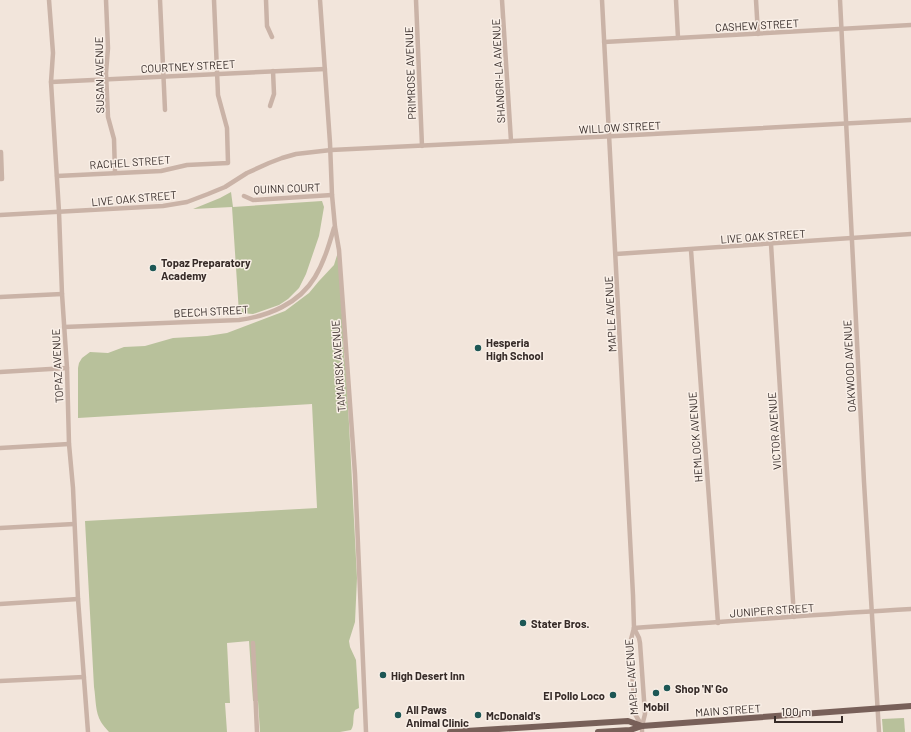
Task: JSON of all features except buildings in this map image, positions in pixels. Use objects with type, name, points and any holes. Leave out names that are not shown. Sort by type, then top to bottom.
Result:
[{"type":"main road","name":"MAIN STREET","points":[[598,732],[911,706]]},
{"type":"main road","name":"MAIN STREET","points":[[450,732],[499,731],[628,722],[642,729]]},
{"type":"street","name":"TOPAZ AVENUE","points":[[49,0],[53,53],[51,82],[67,368],[69,444],[78,599],[88,732]]},
{"type":"street","name":"SUSAN AVENUE","points":[[106,0],[108,117],[114,139],[115,173]]},
{"type":"street","points":[[160,0],[165,110]]},
{"type":"street","points":[[214,0],[217,74]]},
{"type":"street","points":[[266,0],[267,26],[272,37]]},
{"type":"street","name":"TAMARISK AVENUE","points":[[320,0],[331,150],[332,195],[339,250],[355,474],[366,732]]},
{"type":"street","name":"PRIMROSE AVENUE","points":[[416,0],[422,146]]},
{"type":"street","name":"SHANGRI-LA AVENUE","points":[[502,0],[511,141]]},
{"type":"street","name":"MAPLE AVENUE","points":[[602,0],[608,137],[616,254],[633,589],[634,628],[630,643],[635,714],[642,729]]},
{"type":"street","points":[[676,0],[678,38]]},
{"type":"street","points":[[756,0],[758,34]]},
{"type":"street","name":"OAKWOOD AVENUE","points":[[840,0],[879,732]]},
{"type":"street","name":"CASHEW STREET","points":[[604,42],[911,25]]},
{"type":"street","name":"COURTNEY STREET","points":[[51,82],[325,69]]},
{"type":"street","points":[[270,106],[274,94],[273,71]]},
{"type":"street","name":"RACHEL STREET","points":[[56,176],[161,171],[187,165],[228,163],[227,128],[218,95],[217,74]]},
{"type":"street","name":"WILLOW STREET","points":[[331,150],[608,137],[911,120]]},
{"type":"street","name":"LIVE OAK STREET","points":[[0,215],[163,206],[187,202],[225,186],[247,173],[275,160],[296,154],[331,150]]},
{"type":"street","points":[[1,179],[2,152]]},
{"type":"street","name":"QUINN COURT","points":[[244,196],[252,200],[332,195]]},
{"type":"street","name":"BEECH STREET","points":[[64,327],[239,320],[253,318],[275,311],[294,300],[315,278],[327,252],[335,227]]},
{"type":"street","name":"LIVE OAK STREET","points":[[616,254],[911,234]]},
{"type":"street","name":"VICTOR AVENUE","points":[[771,244],[794,616]]},
{"type":"street","name":"HEMLOCK AVENUE","points":[[691,250],[718,623]]},
{"type":"street","points":[[0,297],[62,294]]},
{"type":"street","points":[[0,372],[67,368]]},
{"type":"street","points":[[0,448],[69,444]]},
{"type":"street","points":[[0,528],[74,524]]},
{"type":"street","points":[[0,604],[78,599]]},
{"type":"street","name":"JUNIPER STREET","points":[[634,628],[911,609]]},
{"type":"street","name":"MAPLE AVENUE","points":[[634,628],[640,642],[644,714],[642,729]]},
{"type":"street","points":[[253,643],[257,732]]},
{"type":"street","points":[[0,681],[84,677]]},
{"type":"green space","points":[[231,192],[233,207],[322,201],[324,207],[319,236],[306,274],[299,288],[288,299],[279,305],[253,314],[239,313],[232,207],[193,209]]},
{"type":"green space","points":[[338,252],[344,356],[346,366],[357,578],[355,622],[349,641],[356,660],[359,708],[355,710],[352,728],[351,730],[340,732],[260,732],[258,701],[253,701],[249,641],[227,643],[230,703],[225,703],[227,732],[109,732],[99,718],[96,705],[85,521],[317,508],[312,404],[78,418],[79,363],[82,358],[90,352],[108,353],[124,347],[145,346],[173,338],[227,333],[285,311],[309,293],[334,265]]},
{"type":"green space","points":[[904,718],[905,732],[883,732],[882,719]]},
{"type":"place","name":"Topaz Preparatory Academy","points":[[153,268]]},
{"type":"place","name":"Hesperia High School","points":[[478,348]]},
{"type":"place","name":"Stater Bros.","points":[[523,623]]},
{"type":"place","name":"High Desert Inn","points":[[383,675]]},
{"type":"place","name":"Shop 'N' Go","points":[[667,688]]},
{"type":"place","name":"Mobil","points":[[656,693]]},
{"type":"place","name":"El Pollo Loco","points":[[613,695]]},
{"type":"place","name":"All Paws Animal Clinic","points":[[398,715]]},
{"type":"place","name":"McDonald's","points":[[478,715]]}]
